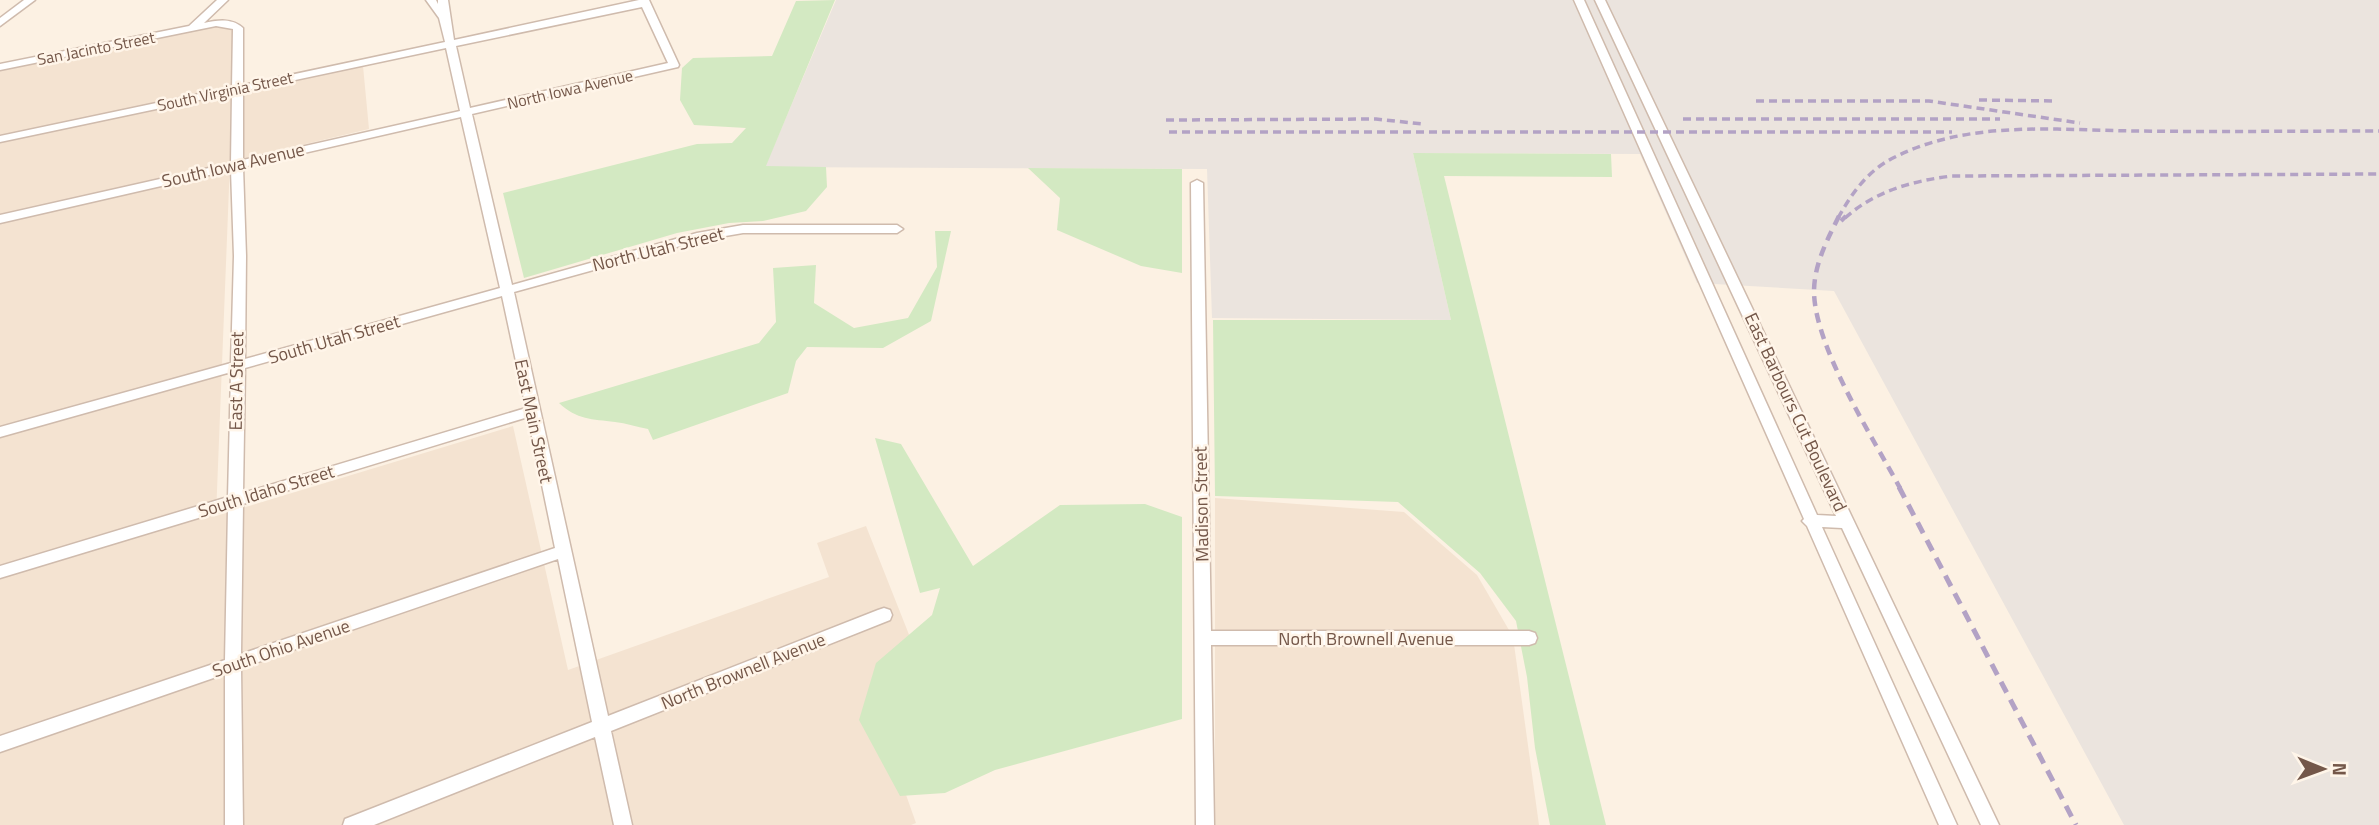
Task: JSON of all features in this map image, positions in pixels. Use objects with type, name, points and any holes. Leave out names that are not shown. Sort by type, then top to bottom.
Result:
[{"type":"street","points":[[0,23],[30,0]]},
{"type":"street","points":[[191,29],[223,0]]},
{"type":"street","name":"East Main Street","points":[[431,0],[444,18]]},
{"type":"street","name":"East Main Street","points":[[443,0],[444,18],[623,825]]},
{"type":"street","name":"East Barbours Cut Boulevard","points":[[1579,0],[1948,825]]},
{"type":"street","name":"East Barbours Cut Boulevard","points":[[1600,0],[1724,257],[1990,825]]},
{"type":"street","name":"South Virginia Street","points":[[0,139],[645,1]]},
{"type":"street","name":"North Iowa Avenue","points":[[466,112],[674,65],[645,1]]},
{"type":"street","name":"East A Street","points":[[191,29],[216,23],[231,24],[238,28],[237,164],[240,257],[236,367],[234,825]]},
{"type":"street","name":"San Jacinto Street","points":[[0,67],[191,29]]},
{"type":"street","points":[[1625,104],[1650,104]]},
{"type":"street","name":"South Iowa Avenue","points":[[0,219],[466,112]]},
{"type":"street","name":"Madison Street","points":[[1197,183],[1205,825]]},
{"type":"street","name":"North Utah Street","points":[[506,290],[726,231],[897,229]]},
{"type":"street","points":[[1693,257],[1724,257]]},
{"type":"street","name":"South Utah Street","points":[[0,432],[506,290]]},
{"type":"street","name":"South Idaho Street","points":[[0,572],[532,411]]},
{"type":"street","points":[[1810,521],[1847,522]]},
{"type":"street","name":"South Ohio Avenue","points":[[0,744],[563,551]]},
{"type":"street","name":"North Brownell Avenue","points":[[352,825],[602,728],[782,653],[884,615]]},
{"type":"street","name":"North Brownell Avenue","points":[[1202,638],[1529,638]]},
{"type":"shaded area","points":[[836,0],[2379,0],[2379,825],[2124,825],[1834,291],[1697,283],[1640,154],[1413,153],[1451,320],[1212,318],[1207,169],[765,167]]},
{"type":"shaded area","points":[[223,25],[234,29],[235,94],[363,66],[369,129],[230,162],[216,516],[513,426],[568,670],[829,577],[817,543],[866,526],[925,675],[871,696],[916,823],[0,825],[0,70]]},
{"type":"shaded area","points":[[1215,498],[1404,512],[1477,575],[1513,637],[1539,825],[1215,825]]},
{"type":"green space","points":[[835,0],[766,166],[826,167],[827,187],[806,211],[763,221],[729,223],[677,233],[524,278],[503,193],[697,144],[732,143],[746,128],[694,125],[680,100],[682,68],[693,58],[772,56],[796,1]]},
{"type":"green space","points":[[1413,153],[1611,154],[1612,177],[1444,176],[1606,825],[1550,825],[1535,748],[1527,677],[1516,621],[1480,573],[1398,502],[1215,496],[1213,320],[1451,320]]},
{"type":"green space","points":[[1028,168],[1182,169],[1182,273],[1141,266],[1057,230],[1060,198]]},
{"type":"green space","points":[[935,231],[951,231],[931,321],[883,348],[807,347],[796,361],[788,393],[653,440],[648,429],[585,418],[572,413],[559,403],[759,343],[776,322],[773,268],[816,265],[814,303],[854,328],[908,318],[937,267]]},
{"type":"green space","points":[[875,438],[901,444],[973,566],[1060,505],[1145,504],[1182,517],[1182,719],[995,770],[945,793],[900,796],[859,720],[876,663],[932,615],[940,588],[920,593]]},
{"type":"railway","points":[[1979,100],[2057,101]]},
{"type":"railway","points":[[1756,101],[1929,101],[2080,123]]},
{"type":"railway","points":[[1166,120],[1376,119],[1422,124]]},
{"type":"railway","points":[[1683,119],[2000,119]]},
{"type":"railway","points":[[1838,218],[1862,183],[1885,162],[1923,145],[1982,132],[2043,129],[2379,131]]},
{"type":"railway","points":[[1169,132],[1952,132]]},
{"type":"railway","points":[[1845,218],[1881,194],[1923,181],[1952,176],[2379,174]]},
{"type":"railway","points":[[1841,221],[1846,216]]},
{"type":"railway","points":[[1838,218],[1816,272],[1814,292],[1817,314],[1824,339],[1847,392],[1900,488]]},
{"type":"railway","points":[[1899,487],[2076,825]]}]
